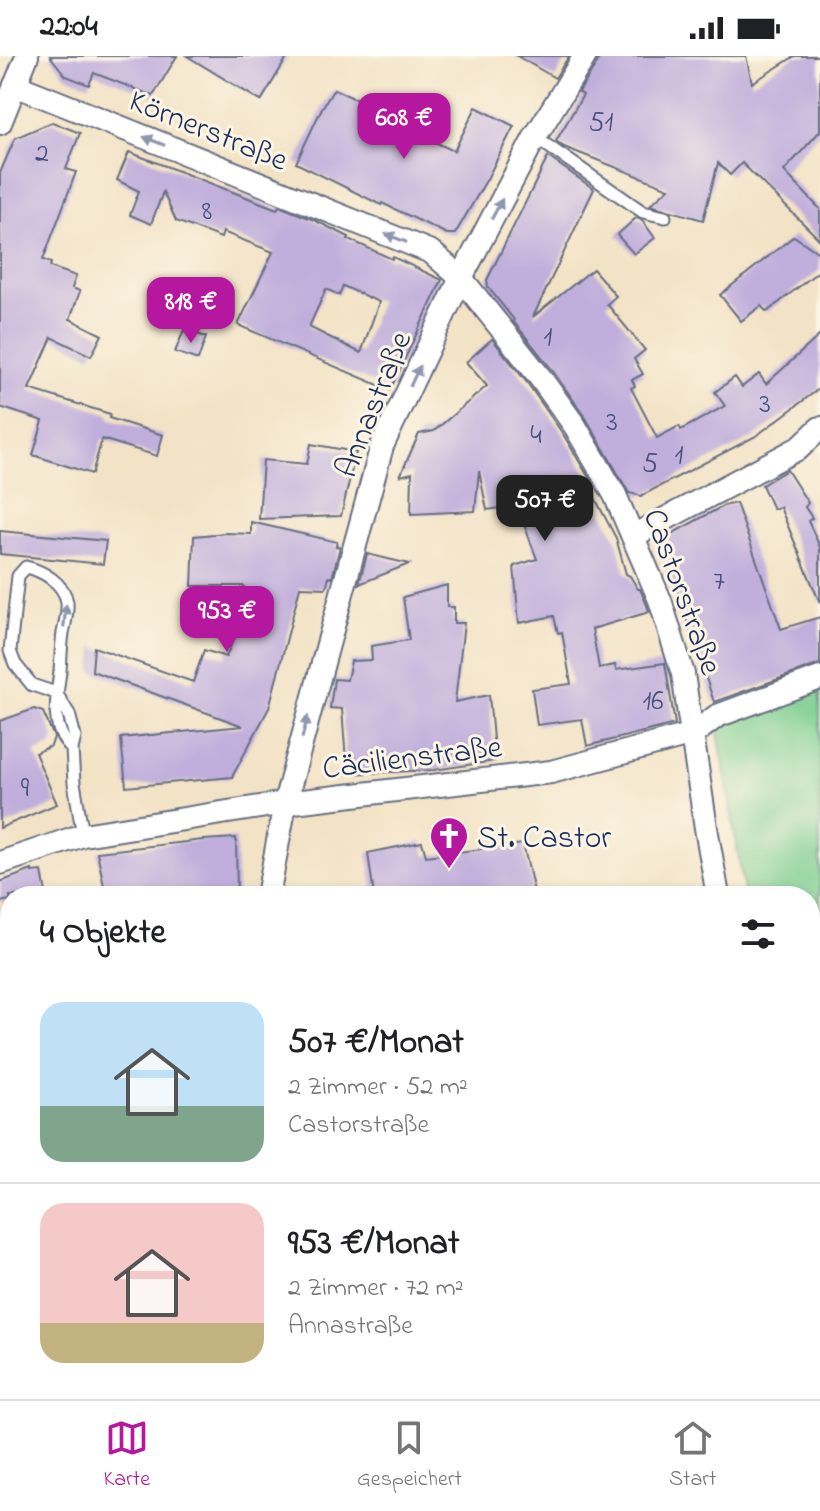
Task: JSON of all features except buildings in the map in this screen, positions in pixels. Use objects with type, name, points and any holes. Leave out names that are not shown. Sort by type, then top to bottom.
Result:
[{"type":"street","points":[[0,123],[27,56]]},
{"type":"street","name":"Annastraße","points":[[270,886],[285,803],[382,446],[461,278],[535,137],[585,56]]},
{"type":"street","name":"Körnerstraße","points":[[15,85],[431,252],[461,278]]},
{"type":"street","name":"Castorstraße","points":[[461,278],[575,426],[615,495],[660,600],[683,674],[716,886]]},
{"type":"street","points":[[633,536],[799,448],[820,428]]},
{"type":"street","name":"Cäcilienstraße","points":[[0,863],[83,835],[285,803],[551,772],[693,734],[717,716],[820,678]]},
{"type":"lane","points":[[535,137],[643,212],[665,217]]},
{"type":"lane","points":[[56,693],[32,685],[15,664],[10,651],[18,576],[26,567],[43,572],[61,588],[67,600],[56,719],[72,749],[83,835]]},
{"type":"green space","points":[[820,686],[820,886],[743,886],[717,725]]},
{"type":"place","name":"St. Castor","points":[[449,870]]}]
